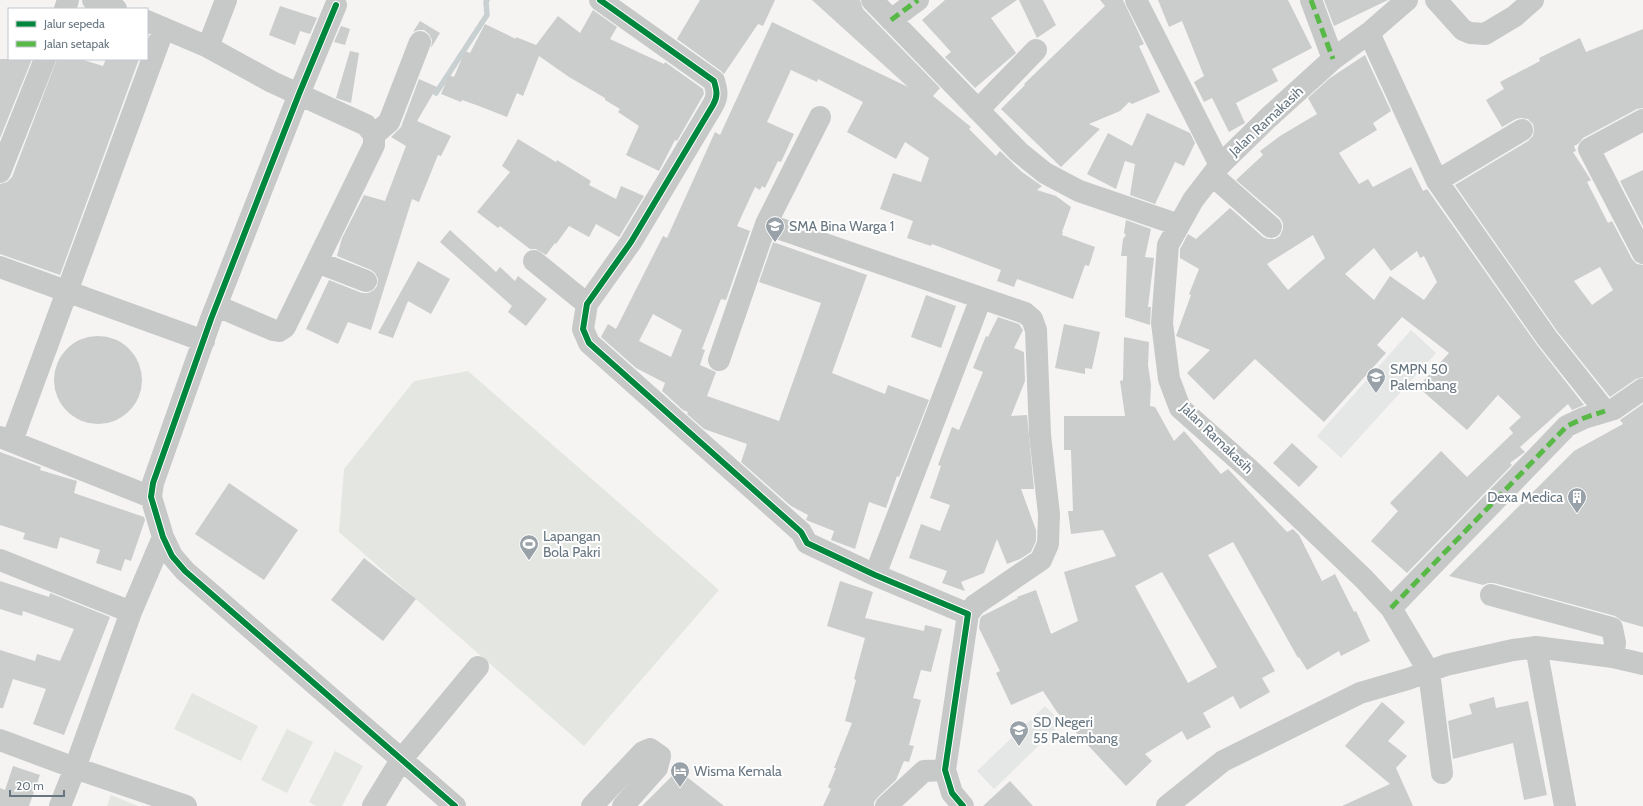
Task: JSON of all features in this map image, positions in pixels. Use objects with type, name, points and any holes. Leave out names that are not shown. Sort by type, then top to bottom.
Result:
[{"type":"street","points":[[93,0],[113,8]]},
{"type":"street","points":[[208,47],[226,0]]},
{"type":"street","points":[[600,0],[714,81],[717,98],[631,242],[587,304],[583,329],[589,343],[801,532],[808,543],[968,614]]},
{"type":"street","points":[[872,0],[1019,152],[1045,173],[1079,191],[1179,225]]},
{"type":"street","points":[[891,20],[918,0]]},
{"type":"street","points":[[1136,0],[1216,170],[1271,227]]},
{"type":"street","points":[[1311,0],[1333,59]]},
{"type":"street","name":"Jalan Ramakasih","points":[[1407,0],[1369,33],[1333,59],[1268,118],[1216,170],[1193,200],[1168,244],[1162,323],[1169,379],[1180,408],[1250,470],[1364,579],[1391,608],[1428,672]]},
{"type":"street","points":[[1436,0],[1463,30],[1470,33],[1485,34],[1514,16],[1533,0]]},
{"type":"street","points":[[336,5],[299,94],[217,306],[153,484],[151,497],[163,537],[172,556],[185,571],[455,806]]},
{"type":"street","points":[[148,48],[156,24],[208,47],[272,82],[366,125],[374,135],[374,145],[285,327],[279,331],[273,330],[217,306]]},
{"type":"street","points":[[1369,33],[1437,181],[1547,338],[1605,411]]},
{"type":"street","points":[[374,135],[389,122],[420,42]]},
{"type":"street","points":[[978,110],[1036,50]]},
{"type":"street","points":[[0,172],[45,60]]},
{"type":"street","points":[[144,60],[68,292],[6,439],[151,497]]},
{"type":"street","points":[[719,360],[766,224],[820,117]]},
{"type":"street","points":[[1643,120],[1590,149],[1643,254]]},
{"type":"street","points":[[1437,181],[1522,130]]},
{"type":"street","points":[[766,224],[1025,313],[1032,319],[1036,330],[1040,434],[1049,514],[1048,544],[1041,560],[975,605],[968,614],[945,770],[952,793],[963,806]]},
{"type":"street","points":[[534,260],[587,304]]},
{"type":"street","points":[[317,262],[366,281]]},
{"type":"street","points":[[0,267],[204,341]]},
{"type":"street","points":[[875,574],[981,298]]},
{"type":"street","points":[[1391,608],[1567,426],[1584,418],[1614,409],[1643,389]]},
{"type":"street","points":[[60,806],[131,612],[163,537]]},
{"type":"street","points":[[0,560],[131,612]]},
{"type":"street","points":[[1491,595],[1612,628],[1615,643],[1613,657]]},
{"type":"street","points":[[1536,647],[1566,806]]},
{"type":"street","points":[[1167,806],[1223,761],[1360,693],[1454,664],[1512,650],[1536,647],[1613,657],[1643,664]]},
{"type":"street","points":[[373,806],[401,760],[478,667]]},
{"type":"street","points":[[1428,672],[1442,773]]},
{"type":"street","points":[[0,740],[75,768],[186,806]]},
{"type":"street","points":[[592,806],[643,752],[650,749],[660,756],[657,768],[623,806]]},
{"type":"street","points":[[886,806],[924,770],[945,770]]},
{"type":"shaded area","name":"SMPN 50 Palembang","points":[[1411,330],[1436,353],[1341,458],[1317,436]]},
{"type":"shaded area","name":"Lapangan Bola Pakri","points":[[468,371],[719,590],[584,746],[339,532],[344,469],[414,381]]},
{"type":"shaded area","points":[[192,693],[258,726],[241,761],[174,729]]},
{"type":"shaded area","name":"SD Negeri 55 Palembang","points":[[1045,706],[1062,723],[994,789],[977,771]]},
{"type":"shaded area","points":[[287,729],[313,742],[287,793],[261,780]]},
{"type":"shaded area","points":[[335,751],[363,766],[342,806],[316,806],[309,802]]},
{"type":"shaded area","points":[[111,795],[138,806],[107,806]]},
{"type":"building","points":[[700,0],[775,0],[763,26],[758,24],[724,74],[677,39]]},
{"type":"building","points":[[812,0],[860,0],[863,9],[940,88],[933,96],[971,127],[969,129],[996,156],[1000,151],[1022,172],[1042,186],[1037,190],[1056,196],[1071,207],[1062,235],[1095,247],[1089,266],[1085,265],[1073,299],[1017,279],[1014,287],[997,281],[1001,270],[932,244],[931,246],[907,238],[913,221],[880,209],[893,173],[921,182],[929,158],[905,142],[896,159],[847,132],[863,102],[818,79],[817,82],[791,70],[767,122],[794,134],[781,162],[778,161],[765,188],[762,186],[760,190],[755,187],[737,226],[750,231],[726,300],[721,299],[702,349],[705,350],[700,365],[716,372],[707,396],[779,421],[821,303],[759,282],[773,242],[867,275],[832,373],[885,394],[888,385],[929,400],[899,477],[897,476],[886,508],[869,502],[855,549],[831,540],[834,531],[806,520],[808,515],[791,506],[741,462],[747,444],[704,429],[687,414],[688,412],[683,410],[662,391],[665,383],[636,368],[601,337],[608,324],[616,329],[663,236],[667,238],[715,132],[720,135],[772,22],[908,87]],"holes":[[[653,314],[682,330],[671,357],[639,341]]]},
{"type":"building","points":[[945,0],[1017,0],[991,18],[1016,53],[975,88],[945,57],[951,52],[922,20]]},
{"type":"building","points":[[1019,0],[1043,0],[1056,25],[1037,38]]},
{"type":"building","points":[[1100,0],[1123,0],[1144,44],[1139,46],[1160,92],[1132,104],[1129,102],[1120,111],[1089,124],[1100,129],[1061,167],[1001,109],[1025,85],[1024,84],[1105,6]]},
{"type":"building","points":[[1158,0],[1288,0],[1312,48],[1272,69],[1278,81],[1236,103],[1245,123],[1229,132],[1212,98],[1204,102],[1194,82],[1204,76],[1182,21],[1169,27]]},
{"type":"building","points":[[1324,0],[1388,0],[1334,26]]},
{"type":"building","points":[[280,6],[317,18],[310,34],[300,31],[295,45],[269,35]]},
{"type":"building","points":[[593,10],[617,27],[610,39],[664,64],[665,62],[703,89],[704,94],[677,141],[675,140],[659,171],[626,155],[639,126],[618,112],[620,109],[605,100],[605,98],[569,77],[539,56],[523,96],[517,93],[507,117],[462,100],[461,102],[441,94],[449,75],[454,77],[465,51],[470,53],[485,24],[516,39],[516,37],[536,45],[558,16],[580,33]]},
{"type":"building","points":[[420,21],[440,33],[431,48],[432,40],[429,34],[424,30],[413,32]]},
{"type":"building","points":[[341,26],[350,29],[345,45],[334,42]]},
{"type":"building","points":[[1643,29],[1643,108],[1637,109],[1583,138],[1574,146],[1576,151],[1573,152],[1591,180],[1587,182],[1608,223],[1612,221],[1632,259],[1637,264],[1643,265],[1643,377],[1636,379],[1610,397],[1557,331],[1455,185],[1528,141],[1533,136],[1533,124],[1528,119],[1516,119],[1502,127],[1486,100],[1504,89],[1500,82],[1540,61],[1539,58],[1580,38],[1586,52]],"holes":[[[1600,267],[1613,290],[1592,305],[1574,281]]]},
{"type":"building","points":[[350,51],[359,53],[351,103],[336,98]]},
{"type":"building","points":[[1365,55],[1391,111],[1373,123],[1377,130],[1339,153],[1359,184],[1368,179],[1373,187],[1411,167],[1423,191],[1427,189],[1537,345],[1584,405],[1572,410],[1568,404],[1520,447],[1525,452],[1510,463],[1512,465],[1407,573],[1371,541],[1398,511],[1390,503],[1441,451],[1467,477],[1513,433],[1509,428],[1521,417],[1498,395],[1467,430],[1418,387],[1449,353],[1402,317],[1377,345],[1386,353],[1324,422],[1255,359],[1214,400],[1187,373],[1210,350],[1176,336],[1191,295],[1189,294],[1199,269],[1180,258],[1180,249],[1188,234],[1196,239],[1230,208],[1263,237],[1275,239],[1280,236],[1283,229],[1283,223],[1280,218],[1236,180],[1263,155],[1260,151],[1280,136],[1317,114],[1308,98],[1330,78]],"holes":[[[1313,235],[1325,258],[1288,290],[1267,264]],[[1374,248],[1391,271],[1417,251],[1420,258],[1424,256],[1437,282],[1424,300],[1390,276],[1374,300],[1345,274]]]},
{"type":"building","points":[[0,59],[32,60],[0,138]]},
{"type":"building","points":[[57,60],[83,60],[103,66],[106,60],[139,60],[60,275],[0,254],[0,184],[7,182],[12,177]]},
{"type":"building","points":[[419,79],[437,87],[417,121],[451,136],[441,156],[438,155],[419,202],[412,199],[371,330],[348,322],[338,344],[306,329],[329,280],[362,293],[368,293],[374,290],[377,286],[378,279],[375,273],[371,270],[337,256],[342,238],[364,195],[385,201],[406,146],[391,137],[401,127]]},
{"type":"building","points":[[1147,113],[1190,133],[1195,143],[1184,166],[1175,162],[1155,204],[1130,195],[1135,164],[1125,161],[1116,189],[1087,174],[1108,133],[1132,146]]},
{"type":"building","points":[[518,139],[556,162],[557,160],[591,181],[589,185],[616,199],[621,186],[644,196],[619,237],[596,224],[589,237],[569,226],[546,255],[536,249],[530,249],[500,226],[498,228],[477,212],[510,172],[502,166]]},
{"type":"building","points":[[1643,170],[1643,226],[1620,181]]},
{"type":"building","points":[[1126,220],[1151,229],[1145,257],[1154,258],[1148,307],[1151,307],[1150,325],[1125,317],[1127,256],[1121,256],[1123,239],[1126,235],[1124,233]]},
{"type":"building","points":[[450,230],[496,272],[500,267],[515,281],[518,276],[547,299],[526,326],[508,312],[512,306],[440,242]]},
{"type":"building","points":[[418,261],[450,279],[431,314],[408,301],[393,338],[378,333]]},
{"type":"building","points":[[926,295],[956,306],[941,348],[911,337]]},
{"type":"building","points":[[998,317],[1019,324],[1023,330],[1014,348],[1024,352],[1025,381],[1011,416],[1027,415],[1034,489],[1021,489],[1036,530],[1036,541],[1031,552],[1020,559],[1007,564],[997,539],[984,573],[961,582],[965,591],[942,583],[947,571],[909,558],[921,524],[940,531],[950,505],[930,498],[941,466],[938,465],[952,427],[959,430],[983,372],[973,368],[986,336],[988,337]]},
{"type":"building","points":[[1064,324],[1100,332],[1092,369],[1085,368],[1085,374],[1055,368]]},
{"type":"building","points":[[98,336],[115,339],[129,349],[139,363],[142,380],[139,397],[129,411],[115,421],[98,424],[81,421],[67,411],[57,397],[54,380],[57,363],[67,349],[81,339]]},
{"type":"building","points":[[1124,337],[1149,342],[1148,365],[1151,385],[1150,406],[1155,407],[1174,441],[1184,431],[1221,474],[1228,469],[1287,532],[1293,529],[1299,535],[1322,581],[1335,574],[1354,612],[1356,611],[1370,641],[1341,656],[1339,651],[1307,670],[1299,657],[1298,658],[1233,542],[1208,555],[1275,671],[1262,678],[1270,692],[1240,709],[1233,696],[1203,713],[1211,727],[1187,740],[1182,731],[1145,754],[1152,761],[1126,786],[1057,712],[1043,691],[1011,705],[996,673],[1000,671],[979,628],[980,619],[982,616],[1018,598],[1017,597],[1036,590],[1051,634],[1078,621],[1064,572],[1116,556],[1103,530],[1071,534],[1068,511],[1073,511],[1071,450],[1064,450],[1064,416],[1125,416],[1120,381],[1123,380]],"holes":[[[1162,572],[1217,667],[1188,683],[1135,586]]]},
{"type":"building","name":"Dexa Medica","points":[[1643,404],[1643,627],[1622,621],[1615,616],[1494,583],[1483,585],[1449,576],[1574,451],[1623,424],[1620,420]]},
{"type":"building","points":[[1292,443],[1318,467],[1299,487],[1273,463]]},
{"type":"building","points":[[0,452],[41,467],[40,470],[77,481],[74,493],[144,517],[145,520],[131,561],[125,559],[121,571],[96,563],[100,550],[60,537],[57,549],[23,539],[25,533],[0,525]]},
{"type":"building","points":[[229,483],[298,530],[264,580],[195,534]]},
{"type":"building","points":[[364,558],[416,599],[383,641],[331,600]]},
{"type":"building","points":[[0,581],[49,597],[50,593],[110,617],[64,735],[33,724],[46,689],[13,679],[3,708],[0,708],[0,650],[35,661],[37,654],[60,661],[74,629],[23,611],[22,616],[0,609]]},
{"type":"building","points":[[840,581],[873,592],[865,618],[924,631],[925,625],[942,629],[931,672],[921,670],[913,698],[921,700],[909,745],[914,746],[909,762],[904,761],[896,780],[878,797],[874,802],[874,806],[823,806],[831,789],[828,787],[836,768],[834,768],[852,723],[845,721],[865,638],[827,626]]},
{"type":"building","points":[[1494,697],[1496,708],[1528,701],[1547,795],[1524,800],[1513,743],[1453,759],[1448,721],[1472,714],[1469,704]]},
{"type":"building","points":[[1382,702],[1405,722],[1388,741],[1407,756],[1396,768],[1413,806],[1342,806],[1390,784],[1345,746]]},
{"type":"building","points":[[13,766],[40,775],[29,806],[0,806],[0,788],[5,790]]},
{"type":"building","name":"Wisma Kemala","points":[[678,770],[724,806],[642,806]]},
{"type":"building","points":[[1010,781],[1033,806],[983,806]]},
{"type":"waterway","points":[[436,93],[487,15],[487,0]]},
{"type":"marked path","points":[[891,20],[918,0]]},
{"type":"marked path","points":[[1311,0],[1333,59]]},
{"type":"marked path","points":[[1391,608],[1567,426],[1605,411]]},
{"type":"cycle path","points":[[600,0],[714,81],[716,88],[716,99],[631,242],[587,304],[583,329],[589,343],[801,532],[807,543],[875,575],[968,614],[945,770],[952,793],[963,806]]},
{"type":"cycle path","points":[[336,5],[299,94],[211,319],[153,483],[151,497],[163,537],[172,556],[185,571],[455,806]]},
{"type":"place","name":"SMA Bina Warga 1","points":[[775,243]]},
{"type":"place","name":"SMPN 50 Palembang","points":[[1376,394]]},
{"type":"place","name":"Dexa Medica","points":[[1577,514]]},
{"type":"place","name":"Lapangan Bola Pakri","points":[[529,561]]},
{"type":"place","name":"SD Negeri 55 Palembang","points":[[1019,747]]},
{"type":"place","name":"Wisma Kemala","points":[[680,788]]}]
